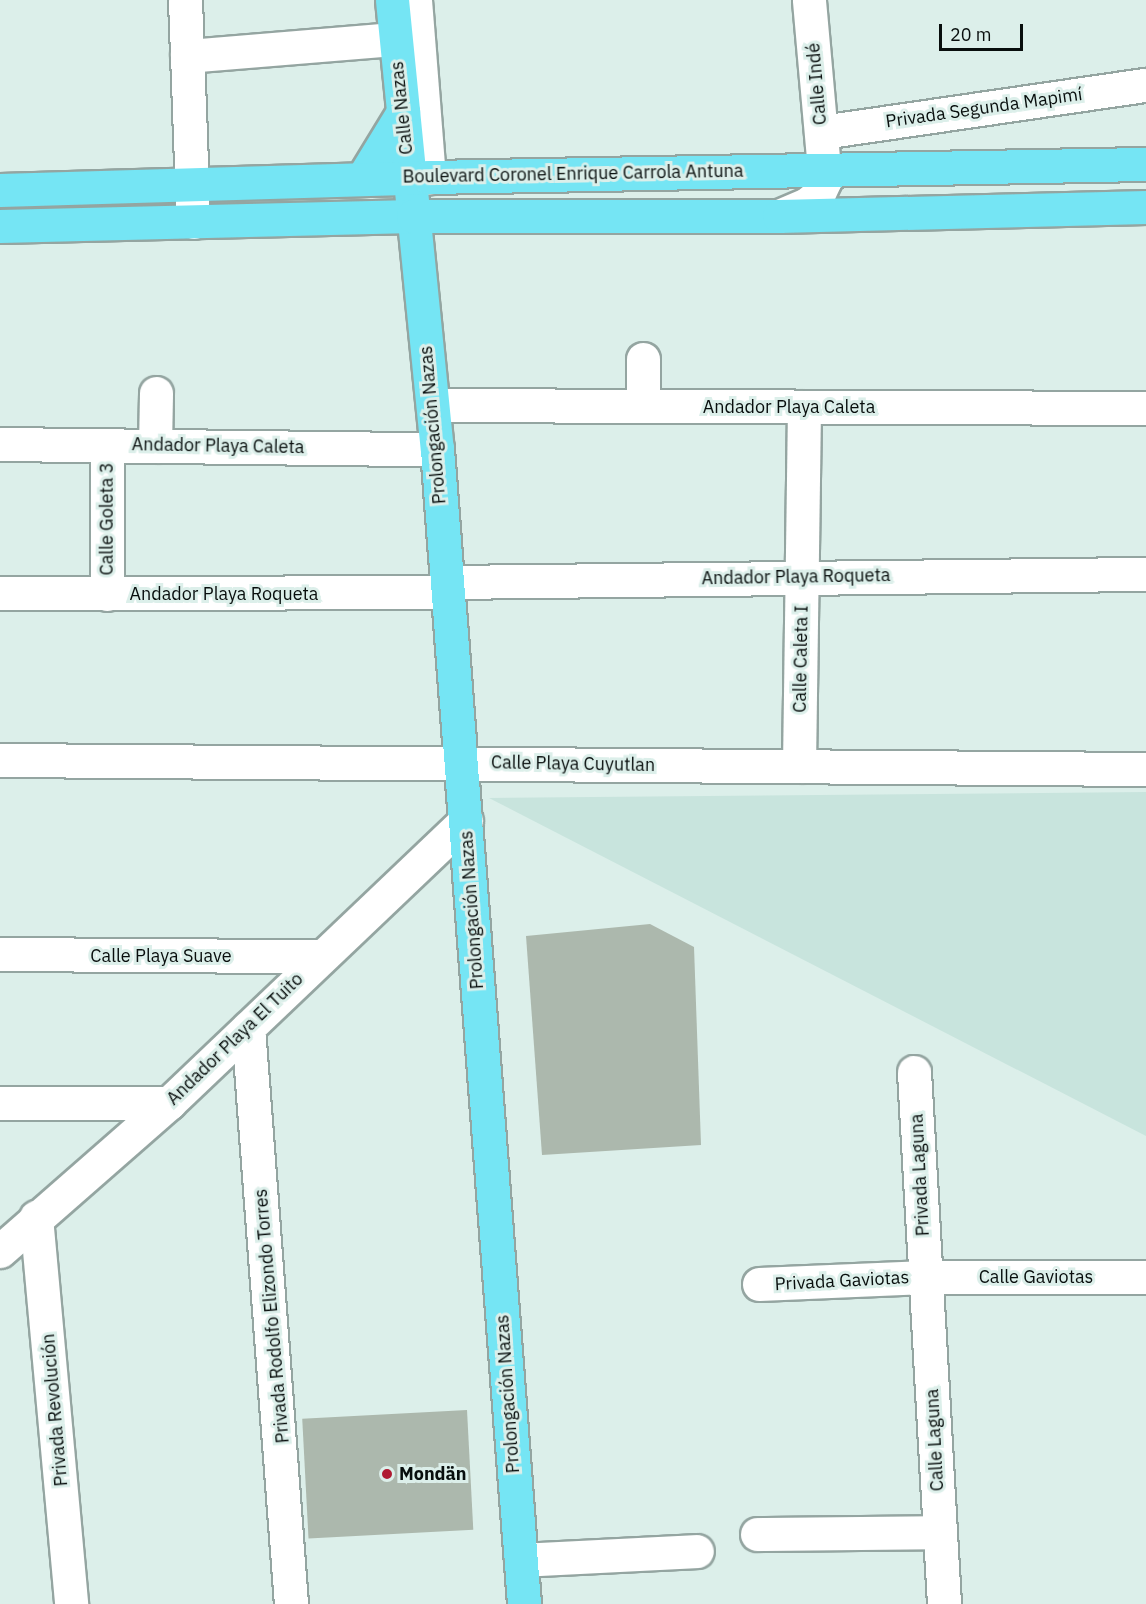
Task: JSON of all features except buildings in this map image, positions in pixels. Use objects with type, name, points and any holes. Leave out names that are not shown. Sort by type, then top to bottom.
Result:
[{"type":"main road","name":"Calle Nazas","points":[[392,0],[403,112],[419,177],[413,216]]},
{"type":"main road","points":[[362,179],[403,112]]},
{"type":"main road","name":"Boulevard Coronel Enrique Carrola Antuna","points":[[0,190],[419,177],[1146,164]]},
{"type":"main road","points":[[0,226],[413,216],[778,216],[1146,207]]},
{"type":"main road","name":"Prolongación Nazas","points":[[413,216],[437,449],[524,1604]]},
{"type":"street","points":[[185,0],[193,222]]},
{"type":"street","points":[[414,0],[419,177]]},
{"type":"street","name":"Calle Indé","points":[[809,0],[825,168]]},
{"type":"street","points":[[187,56],[395,39]]},
{"type":"street","name":"Privada Segunda Mapimí","points":[[822,132],[1146,85]]},
{"type":"street","points":[[778,216],[818,195],[825,168]]},
{"type":"street","points":[[642,360],[643,406]]},
{"type":"street","points":[[156,393],[156,446]]},
{"type":"street","name":"Andador Playa Caleta","points":[[433,405],[1146,408]]},
{"type":"street","name":"Calle Caleta I","points":[[799,766],[804,407]]},
{"type":"street","name":"Andador Playa Caleta","points":[[0,444],[437,449]]},
{"type":"street","name":"Calle Goleta 3","points":[[107,445],[107,594]]},
{"type":"street","name":"Andador Playa Roqueta","points":[[0,593],[107,594],[447,587],[802,576],[1146,574]]},
{"type":"street","name":"Calle Playa Cuyutlan","points":[[0,760],[1146,769]]},
{"type":"street","name":"Andador Playa El Tuito","points":[[0,1251],[169,1102],[466,820]]},
{"type":"street","name":"Calle Playa Suave","points":[[0,954],[321,956]]},
{"type":"street","name":"Privada Rodolfo Elizondo Torres","points":[[248,1028],[291,1604]]},
{"type":"street","name":"Privada Laguna","points":[[914,1072],[926,1277]]},
{"type":"street","points":[[0,1103],[169,1102]]},
{"type":"street","name":"Privada Revolución","points":[[36,1217],[71,1604]]},
{"type":"street","name":"Calle Gaviotas","points":[[926,1277],[1146,1277]]},
{"type":"street","name":"Privada Gaviotas","points":[[759,1284],[926,1277]]},
{"type":"street","name":"Calle Laguna","points":[[926,1277],[944,1604]]},
{"type":"street","points":[[757,1534],[940,1532]]},
{"type":"street","points":[[521,1560],[697,1551]]},
{"type":"shaded area","points":[[1146,792],[1146,1136],[489,798]]},
{"type":"place","name":"Mondän","points":[[387,1474]]}]
